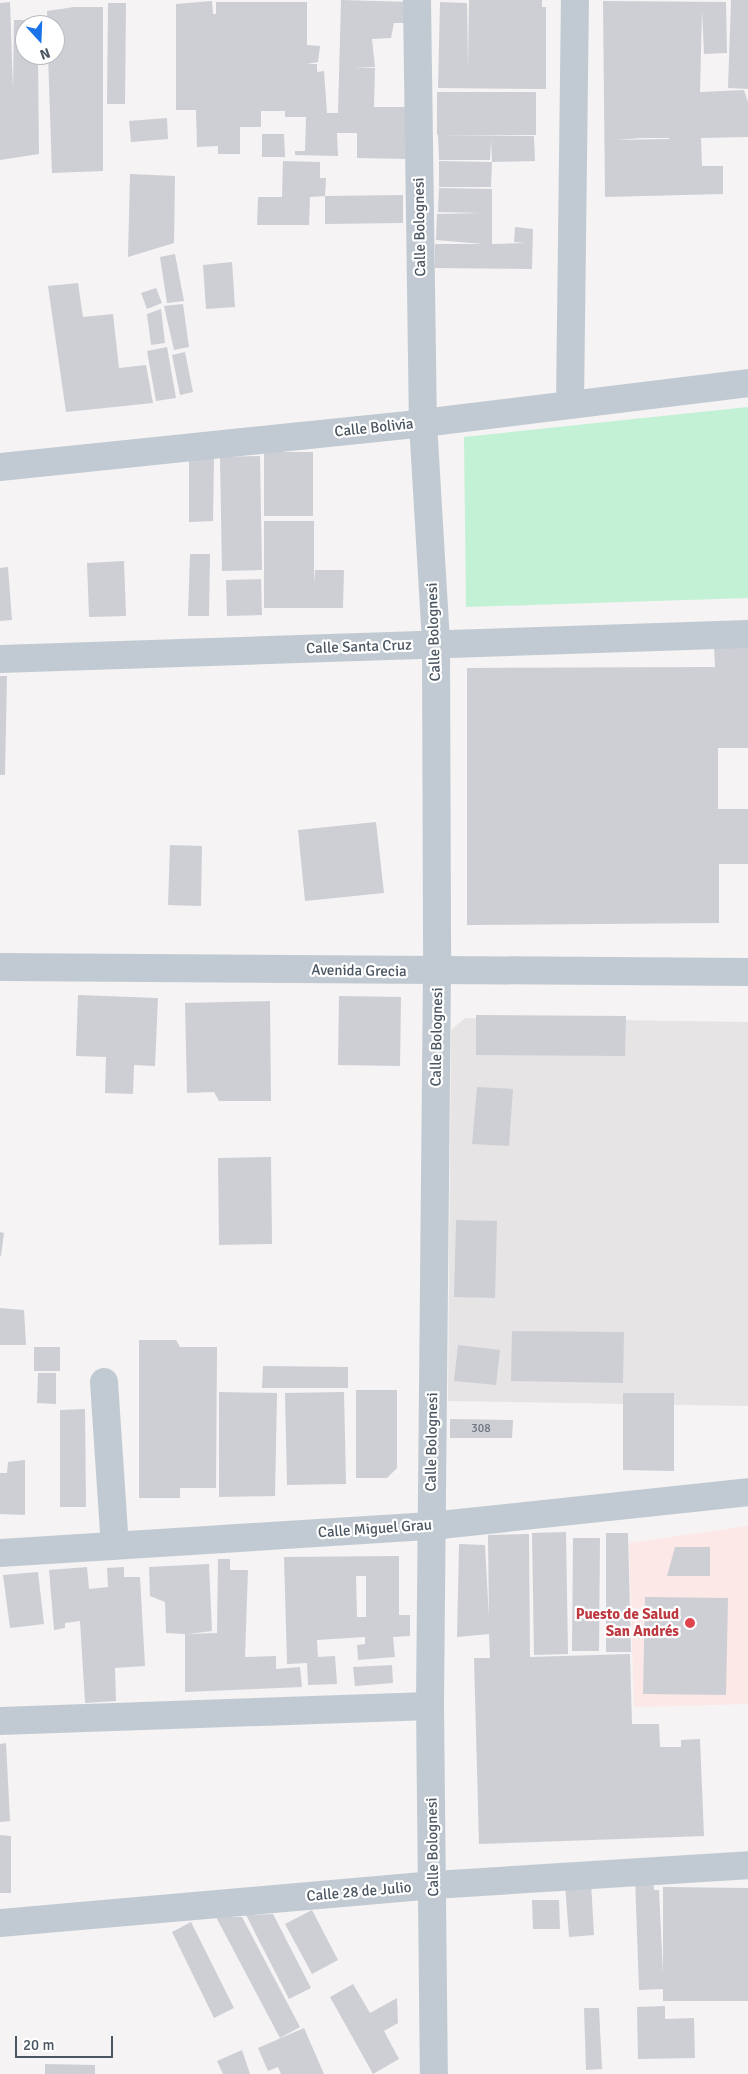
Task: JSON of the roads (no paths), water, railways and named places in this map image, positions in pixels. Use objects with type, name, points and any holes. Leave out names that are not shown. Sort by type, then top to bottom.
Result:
[{"type":"street","name":"Calle Bolognesi","points":[[417,0],[423,423],[436,645],[437,972],[430,1706],[434,1885],[434,2074]]},
{"type":"street","points":[[570,404],[575,0]]},
{"type":"street","name":"Calle Bolivia","points":[[0,467],[423,423],[748,383]]},
{"type":"street","name":"Calle Santa Cruz","points":[[0,659],[748,634]]},
{"type":"street","name":"Avenida Grecia","points":[[0,967],[437,972],[748,972]]},
{"type":"street","points":[[104,1382],[115,1546]]},
{"type":"street","name":"Calle Miguel Grau","points":[[0,1553],[431,1526],[748,1492]]},
{"type":"street","points":[[0,1721],[430,1706]]},
{"type":"street","name":"Calle 28 de Julio","points":[[0,1923],[434,1885],[748,1864]]},
{"type":"place","name":"Puesto de Salud San Andrés","points":[[690,1623]]}]
